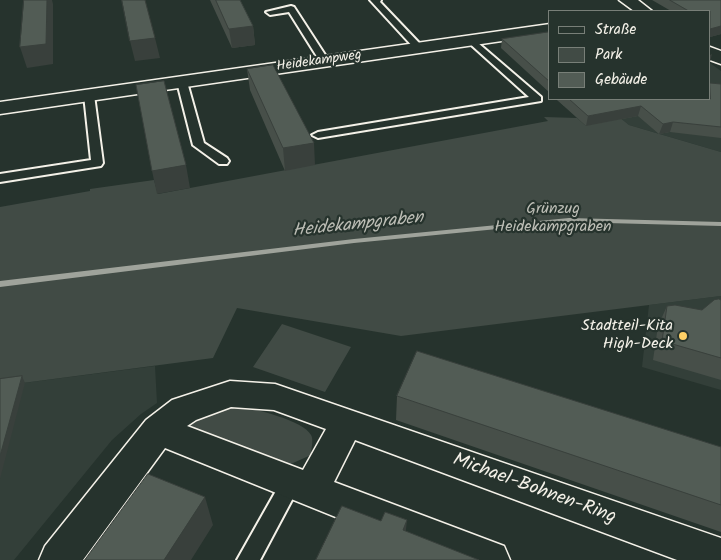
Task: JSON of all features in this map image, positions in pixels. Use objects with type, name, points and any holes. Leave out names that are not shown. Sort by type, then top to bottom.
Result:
[{"type":"street","points":[[627,0],[642,10]]},
{"type":"street","name":"Heidekampweg","points":[[0,108],[548,28]]},
{"type":"street","name":"Michael-Bohnen-Ring","points":[[59,560],[158,430],[184,410],[230,394],[275,397],[721,557]]},
{"type":"street","points":[[301,485],[347,423]]},
{"type":"street","points":[[158,430],[490,560]]},
{"type":"lane","points":[[378,0],[374,0],[418,47]]},
{"type":"lane","points":[[270,12],[292,9],[324,61]]},
{"type":"lane","points":[[318,135],[536,99],[472,40]]},
{"type":"lane","points":[[182,82],[199,145],[223,161]]},
{"type":"lane","points":[[0,178],[97,163],[89,95]]},
{"type":"lane","points":[[248,560],[301,485]]},
{"type":"shaded area","points":[[711,64],[721,71],[721,152],[629,125],[598,100],[711,100]]},
{"type":"shaded area","name":"Stadtteil-Kita High-Deck","points":[[721,296],[721,390],[642,367],[649,305]]},
{"type":"shaded area","points":[[155,366],[157,403],[141,414],[112,440],[14,560],[0,560],[0,386]]},
{"type":"green space","name":"Grünzug Heidekampgraben","points":[[557,100],[598,100],[629,125],[721,152],[721,296],[401,336],[237,308],[213,358],[0,386],[0,207],[90,191],[90,189],[154,180],[158,194],[548,121],[544,117],[577,118],[586,126],[592,101],[564,106]]},
{"type":"green space","points":[[282,324],[351,347],[325,392],[253,367]]},
{"type":"green space","points":[[238,407],[278,416],[307,430],[312,437],[311,455],[284,467],[180,427],[220,408]]},
{"type":"building","points":[[24,0],[47,0],[46,44],[20,47]]},
{"type":"building","points":[[122,0],[145,0],[155,38],[130,41]]},
{"type":"building","points":[[216,0],[240,0],[253,26],[229,29]]},
{"type":"building","points":[[670,0],[721,0],[721,26],[711,29],[711,10],[687,10]]},
{"type":"building","points":[[548,32],[548,80],[502,39]]},
{"type":"building","points":[[273,65],[314,143],[283,148],[247,69]]},
{"type":"building","points":[[164,81],[186,165],[152,171],[136,85]]},
{"type":"building","points":[[711,83],[721,84],[721,127],[673,122],[663,124],[641,106],[588,116],[570,100],[711,100]]},
{"type":"building","points":[[714,300],[721,300],[721,358],[662,341],[667,306],[675,305],[702,310]]},
{"type":"building","points":[[417,351],[721,447],[721,505],[397,396]]},
{"type":"building","points":[[22,376],[0,456],[0,379]]},
{"type":"building","points":[[148,474],[205,497],[164,560],[85,560]]},
{"type":"building","points":[[342,506],[381,521],[385,512],[407,520],[403,530],[479,560],[316,560]]},
{"type":"waterway","name":"Heidekampgraben","points":[[0,284],[354,241],[569,220],[721,224]]},
{"type":"place","name":"Stadtteil-Kita High-Deck","points":[[683,336]]}]
